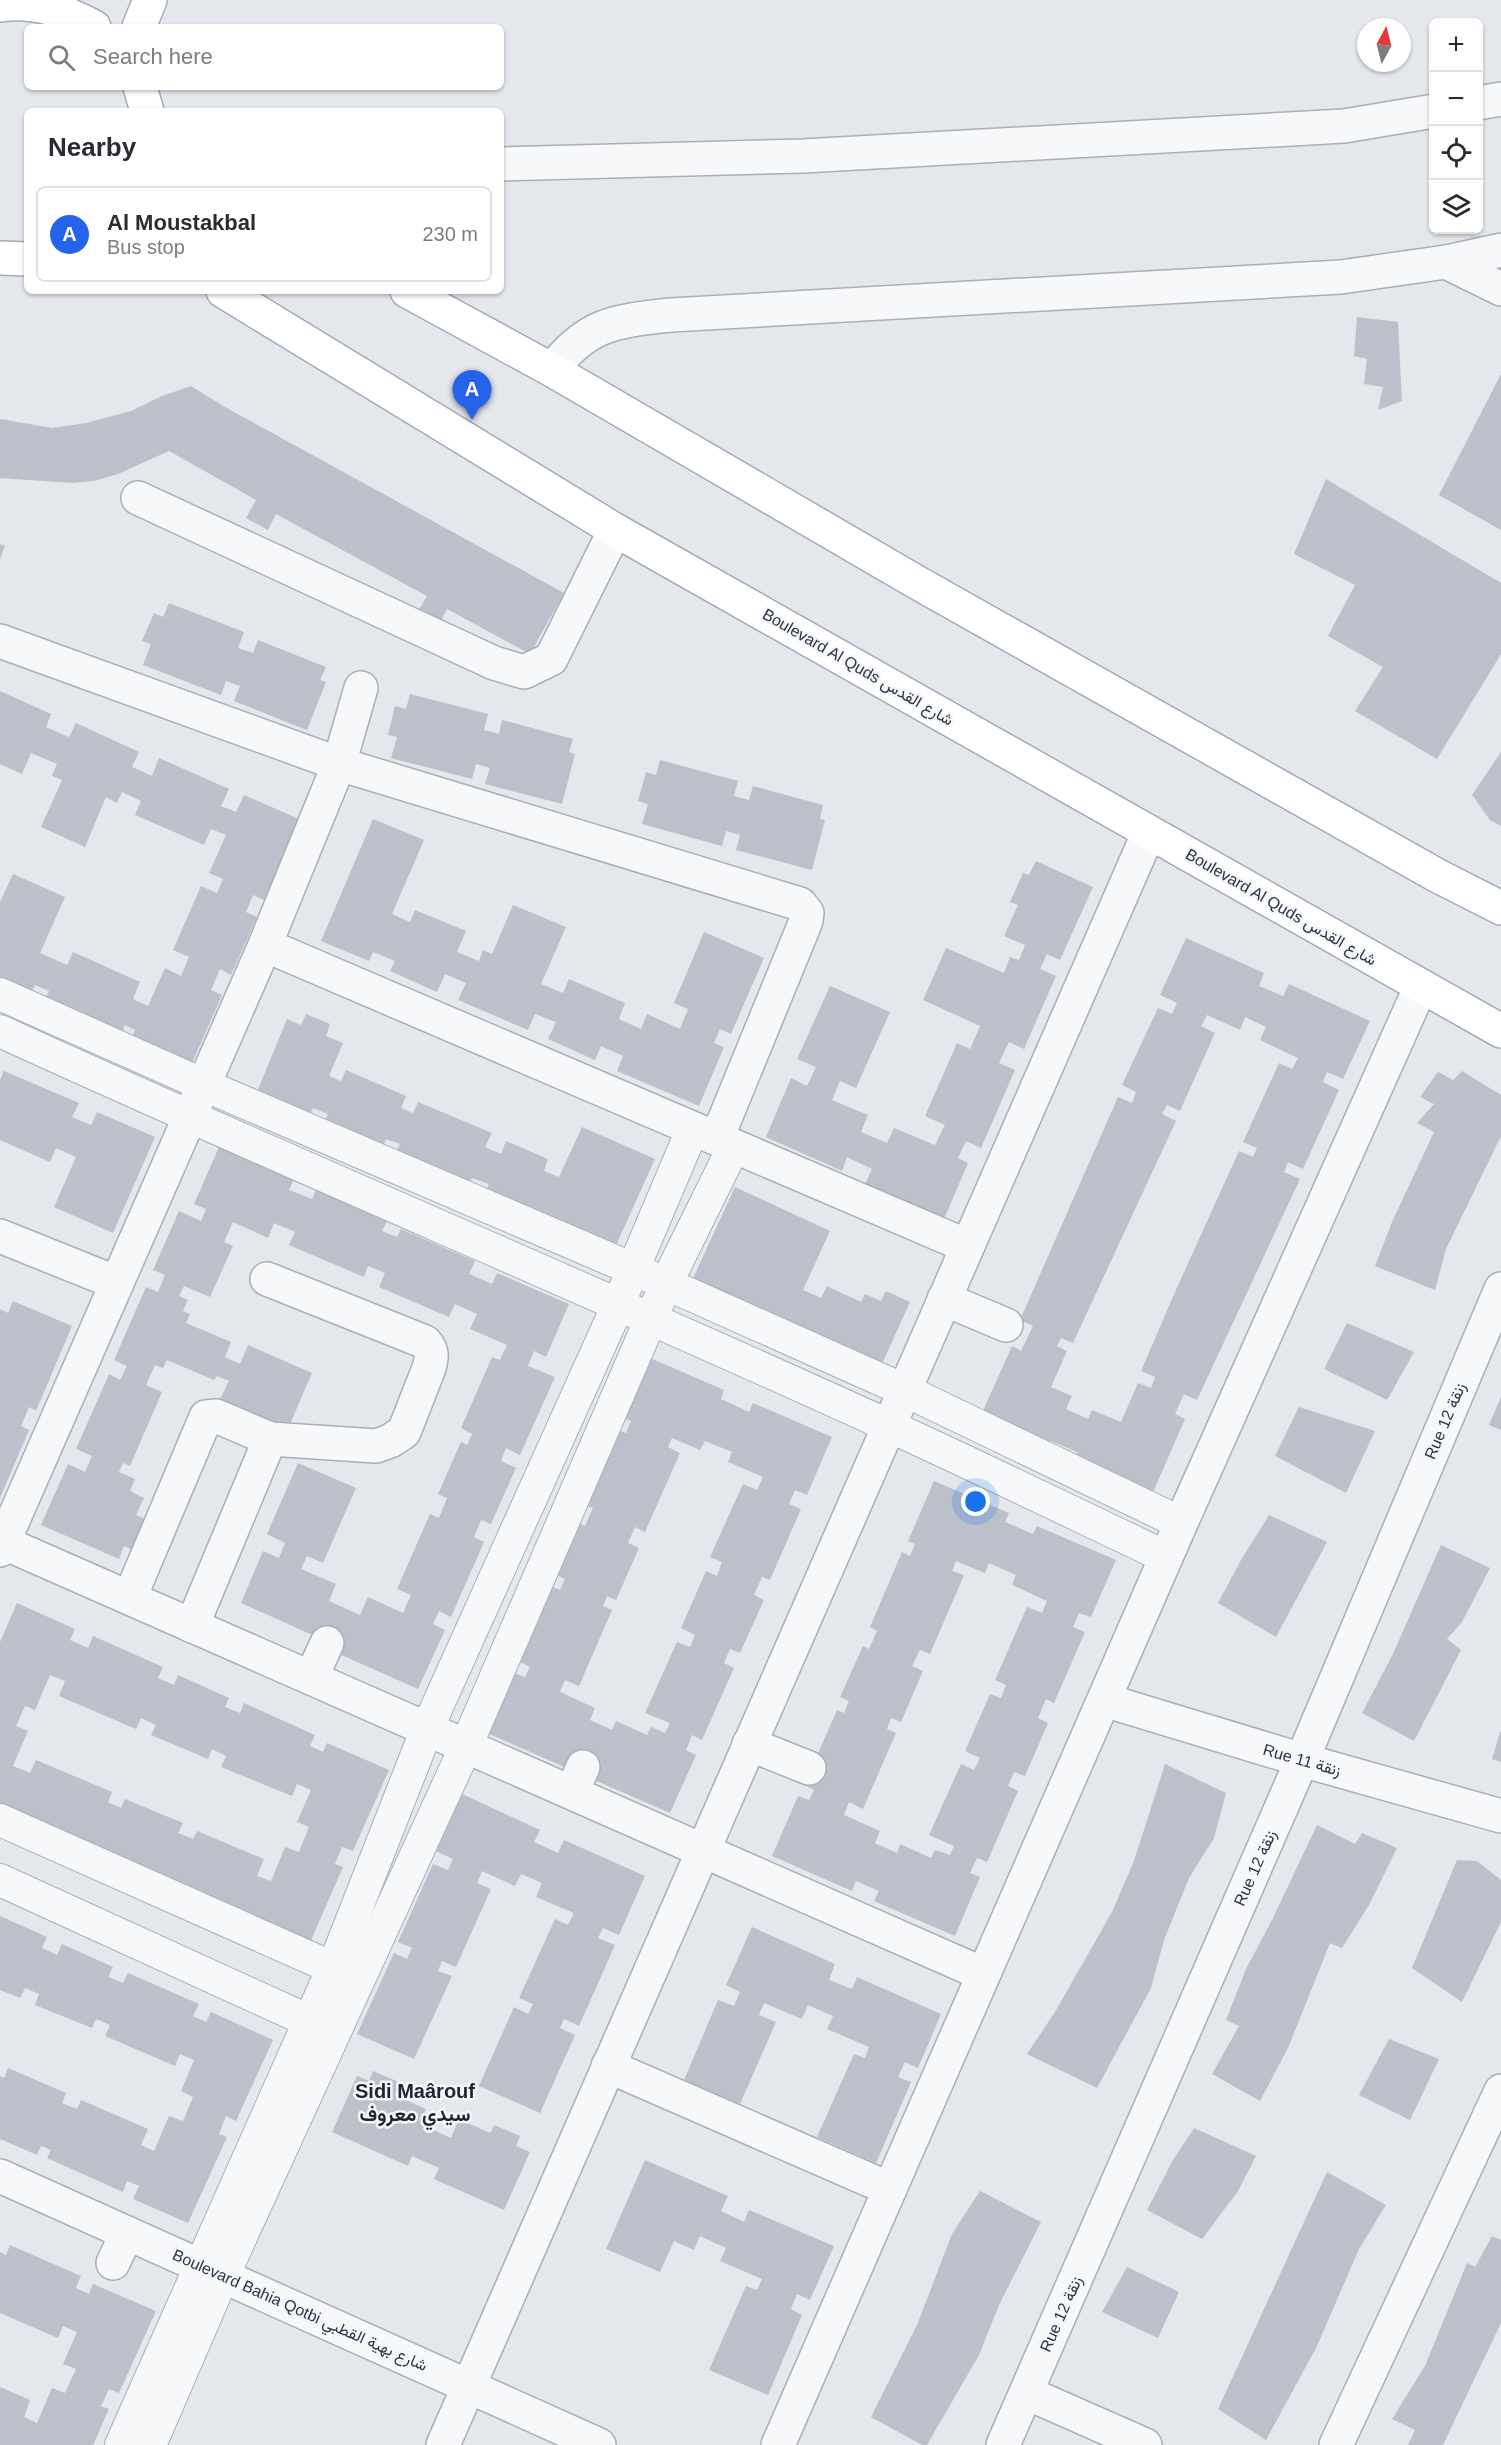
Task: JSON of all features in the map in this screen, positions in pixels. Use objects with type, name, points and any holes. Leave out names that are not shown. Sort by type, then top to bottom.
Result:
[{"type":"main road","points":[[140,24],[150,0]]},
{"type":"main road","points":[[11,2],[62,10],[88,24]]},
{"type":"main road","points":[[141,90],[146,108]]},
{"type":"main road","points":[[0,258],[24,259]]},
{"type":"main road","name":"Boulevard Al Quds شارع القدس","points":[[228,294],[615,530],[1501,1031]]},
{"type":"main road","points":[[413,294],[552,369],[918,583],[1438,876],[1501,908]]},
{"type":"street","points":[[1483,102],[1501,99]]},
{"type":"street","points":[[504,164],[803,156],[1344,126],[1429,112]]},
{"type":"street","points":[[552,369],[579,339],[622,320],[671,315],[1341,277],[1446,262],[1501,250]]},
{"type":"street","points":[[1446,262],[1501,289]]},
{"type":"street","points":[[138,498],[494,663],[524,672],[551,658],[615,530]]},
{"type":"street","points":[[0,641],[339,764],[796,901],[807,913],[806,921],[715,1137],[666,1284],[466,1746],[212,2271],[121,2445]]},
{"type":"street","points":[[361,688],[339,764],[265,945],[1,1544],[130,1597],[466,1746],[578,1780],[702,1850],[983,1974]]},
{"type":"street","points":[[443,2445],[1149,832]]},
{"type":"street","points":[[265,945],[967,1246]]},
{"type":"street","points":[[778,2445],[1166,1557],[1420,986]]},
{"type":"street","points":[[0,994],[204,1085],[633,1269],[904,1390],[1181,1523]]},
{"type":"street","points":[[0,1031],[189,1118],[889,1425],[1166,1557]]},
{"type":"street","points":[[150,2445],[212,2271],[309,2021],[333,1968],[428,1729],[633,1269],[715,1137]]},
{"type":"street","points":[[0,1236],[117,1282]]},
{"type":"street","points":[[130,1597],[206,1417],[216,1416],[270,1439],[376,1446],[404,1432],[432,1358],[430,1348],[425,1342],[267,1279]]},
{"type":"street","name":"Rue 12 زنقة","points":[[1004,2445],[1302,1760],[1501,1289]]},
{"type":"street","points":[[944,1299],[1006,1325]]},
{"type":"street","points":[[192,1626],[270,1439]]},
{"type":"street","points":[[311,1678],[327,1643]]},
{"type":"street","name":"Rue 11 زنقة","points":[[1104,1700],[1302,1760],[1501,1816]]},
{"type":"street","points":[[749,1744],[809,1768]]},
{"type":"street","points":[[0,1821],[333,1968]]},
{"type":"street","points":[[0,1880],[309,2021]]},
{"type":"street","points":[[608,2066],[890,2189]]},
{"type":"street","points":[[1336,2445],[1501,2091]]},
{"type":"street","name":"Boulevard Bahia Qotbi شارع بهية القطبي","points":[[0,2176],[599,2445]]},
{"type":"street","points":[[114,2263],[127,2233]]},
{"type":"street","points":[[1027,2393],[1145,2445]]},
{"type":"building","points":[[1357,317],[1398,322],[1402,401],[1378,410],[1383,387],[1364,384],[1367,359],[1354,356]]},
{"type":"building","points":[[1501,374],[1501,530],[1439,495]]},
{"type":"building","points":[[191,386],[223,406],[564,593],[530,654],[447,609],[438,626],[416,615],[427,596],[276,514],[268,530],[246,518],[256,500],[169,451],[118,474],[94,481],[73,483],[0,478],[0,419],[52,428],[86,423],[131,411],[162,396]]},
{"type":"building","points":[[1326,479],[1501,583],[1501,654],[1437,759],[1355,711],[1383,667],[1328,636],[1355,585],[1294,554]]},
{"type":"building","points":[[0,544],[5,546],[0,559]]},
{"type":"building","points":[[169,603],[244,632],[238,648],[253,653],[258,640],[326,667],[320,680],[326,682],[307,730],[234,701],[240,686],[226,681],[221,695],[143,665],[151,644],[142,641],[154,613],[163,617]]},
{"type":"building","points":[[0,691],[51,714],[46,727],[69,737],[76,723],[139,752],[132,767],[152,776],[159,758],[229,789],[221,806],[236,812],[244,795],[299,819],[264,900],[253,895],[246,912],[257,917],[231,975],[220,969],[211,990],[222,995],[189,1070],[129,1044],[135,1030],[125,1025],[119,1039],[43,1005],[49,991],[35,985],[28,1000],[0,988],[0,902],[13,874],[65,897],[40,953],[67,965],[73,952],[140,982],[133,999],[148,1006],[165,968],[181,976],[189,957],[173,950],[201,886],[217,893],[223,879],[209,873],[226,835],[211,829],[204,845],[135,815],[141,801],[122,792],[117,803],[106,797],[85,847],[41,827],[62,780],[52,776],[57,764],[31,753],[22,774],[0,764]]},
{"type":"building","points":[[410,694],[488,714],[484,730],[499,734],[502,720],[573,739],[569,752],[575,754],[562,804],[485,784],[490,768],[476,764],[472,779],[391,758],[397,737],[388,735],[395,706],[406,709]]},
{"type":"building","points":[[1501,752],[1501,826],[1490,820],[1472,795]]},
{"type":"building","points":[[660,760],[738,781],[734,796],[749,800],[753,786],[823,805],[820,819],[825,820],[812,870],[736,850],[740,835],[726,831],[722,846],[642,824],[648,804],[638,801],[646,772],[656,775]]},
{"type":"building","points":[[373,819],[424,840],[392,914],[410,922],[415,910],[466,931],[457,952],[479,961],[483,950],[492,954],[513,905],[566,927],[541,984],[563,993],[569,979],[625,1003],[619,1019],[641,1029],[647,1014],[680,1029],[688,1009],[674,1003],[704,932],[764,958],[731,1034],[720,1029],[714,1043],[724,1047],[699,1106],[617,1071],[623,1056],[601,1046],[595,1060],[548,1039],[556,1022],[535,1014],[528,1030],[458,1000],[466,983],[445,974],[437,992],[390,971],[395,961],[373,952],[369,961],[321,941]]},
{"type":"building","points":[[1036,861],[1093,887],[1060,960],[1047,954],[1040,969],[1056,976],[1024,1049],[1009,1042],[999,1063],[1015,1070],[981,1148],[966,1141],[958,1158],[968,1163],[944,1219],[865,1184],[872,1169],[847,1157],[842,1171],[766,1137],[791,1078],[807,1086],[816,1067],[797,1059],[830,986],[890,1012],[856,1088],[840,1081],[832,1100],[868,1115],[861,1132],[887,1143],[894,1128],[935,1145],[945,1125],[925,1116],[957,1043],[970,1049],[980,1026],[923,1000],[946,948],[1004,973],[1010,957],[1019,960],[1025,945],[1004,936],[1018,905],[1010,902],[1023,873],[1029,875]]},
{"type":"building","points":[[1186,938],[1264,973],[1259,986],[1283,996],[1289,984],[1370,1021],[1343,1079],[1327,1072],[1323,1082],[1339,1090],[1303,1169],[1288,1162],[1284,1172],[1300,1179],[1197,1400],[1184,1394],[1175,1414],[1185,1419],[1150,1499],[1071,1464],[1077,1452],[1051,1441],[1045,1454],[977,1424],[1012,1346],[1021,1351],[1033,1326],[1020,1320],[1118,1097],[1132,1103],[1136,1092],[1122,1085],[1158,1008],[1172,1014],[1177,1003],[1160,995]],"holes":[[[1207,1015],[1240,1030],[1245,1017],[1266,1027],[1260,1040],[1298,1058],[1292,1069],[1279,1063],[1243,1142],[1257,1148],[1253,1157],[1239,1151],[1175,1292],[1141,1371],[1155,1377],[1151,1388],[1138,1383],[1121,1422],[1092,1410],[1088,1419],[1066,1409],[1072,1396],[1051,1387],[1067,1351],[1057,1346],[1061,1338],[1073,1343],[1176,1121],[1162,1114],[1167,1105],[1180,1111],[1215,1033],[1201,1026]]]},
{"type":"building","points":[[306,1014],[330,1024],[326,1036],[343,1043],[329,1076],[341,1081],[346,1070],[406,1096],[401,1108],[413,1113],[418,1102],[492,1133],[485,1147],[501,1154],[506,1141],[548,1159],[544,1171],[559,1177],[582,1127],[655,1159],[613,1252],[482,1200],[489,1184],[472,1178],[467,1191],[393,1160],[400,1144],[386,1139],[379,1154],[321,1130],[328,1114],[313,1108],[307,1122],[254,1099],[287,1019],[301,1025]]},
{"type":"building","points":[[4,1071],[79,1103],[72,1117],[91,1125],[97,1112],[155,1137],[113,1233],[54,1207],[76,1157],[56,1148],[50,1162],[0,1140],[0,1080]]},
{"type":"building","points":[[1462,1071],[1501,1095],[1501,1136],[1446,1249],[1435,1290],[1375,1266],[1392,1222],[1434,1132],[1417,1123],[1434,1104],[1420,1097],[1438,1072],[1453,1080]]},
{"type":"building","points":[[219,1147],[294,1179],[289,1190],[312,1199],[316,1190],[387,1221],[382,1231],[397,1237],[401,1229],[475,1261],[469,1274],[492,1284],[497,1273],[569,1304],[546,1357],[534,1351],[528,1366],[555,1377],[520,1455],[506,1448],[501,1461],[516,1468],[491,1524],[481,1520],[474,1537],[484,1542],[451,1617],[439,1611],[433,1624],[445,1630],[418,1689],[339,1654],[345,1640],[320,1630],[317,1637],[241,1603],[263,1551],[279,1558],[285,1543],[267,1534],[298,1463],[356,1488],[323,1563],[307,1556],[301,1569],[336,1584],[329,1601],[360,1615],[368,1597],[403,1613],[411,1595],[397,1589],[430,1514],[439,1518],[447,1498],[438,1494],[461,1442],[467,1445],[472,1434],[461,1428],[492,1357],[500,1360],[507,1345],[470,1329],[477,1314],[455,1304],[449,1317],[379,1287],[385,1273],[368,1266],[364,1277],[289,1245],[295,1232],[274,1223],[268,1238],[233,1222],[224,1242],[233,1246],[210,1297],[184,1286],[179,1296],[188,1300],[183,1311],[190,1314],[186,1323],[231,1342],[225,1357],[240,1364],[248,1345],[312,1373],[287,1431],[219,1401],[229,1381],[217,1376],[214,1380],[167,1360],[163,1368],[155,1365],[146,1385],[162,1392],[130,1466],[123,1463],[119,1472],[135,1479],[130,1491],[144,1498],[136,1515],[152,1522],[139,1553],[124,1546],[119,1559],[41,1525],[68,1464],[85,1472],[92,1456],[76,1449],[109,1374],[120,1380],[127,1366],[114,1360],[146,1287],[158,1292],[165,1275],[153,1270],[179,1211],[201,1221],[206,1209],[194,1204]]},
{"type":"building","points":[[735,1187],[830,1231],[803,1290],[821,1298],[827,1286],[861,1302],[865,1294],[881,1301],[886,1291],[910,1302],[878,1373],[689,1287]]},
{"type":"building","points":[[13,1301],[72,1326],[36,1411],[29,1407],[21,1426],[29,1430],[0,1498],[0,1309],[8,1313]]},
{"type":"building","points":[[1347,1323],[1414,1352],[1387,1400],[1324,1369]]},
{"type":"building","points":[[650,1358],[724,1390],[721,1399],[749,1412],[753,1403],[832,1437],[807,1495],[795,1490],[789,1504],[801,1509],[770,1580],[762,1577],[754,1595],[764,1600],[740,1653],[730,1649],[724,1663],[734,1668],[702,1740],[692,1735],[686,1750],[696,1755],[670,1813],[487,1733],[514,1673],[525,1677],[530,1667],[520,1662],[553,1587],[560,1590],[565,1579],[556,1575],[579,1523],[585,1526],[593,1508],[585,1505],[618,1430],[626,1433],[631,1421],[624,1418]],"holes":[[[672,1438],[700,1450],[705,1441],[732,1452],[728,1462],[763,1477],[757,1490],[743,1484],[710,1557],[722,1562],[717,1576],[706,1571],[681,1628],[695,1635],[690,1647],[677,1642],[645,1713],[670,1723],[665,1733],[651,1727],[647,1735],[616,1721],[612,1730],[590,1720],[595,1708],[560,1692],[565,1680],[579,1686],[612,1610],[603,1606],[607,1596],[616,1600],[639,1548],[628,1543],[635,1527],[645,1532],[680,1453],[668,1447]]]},
{"type":"building","points":[[1501,1397],[1501,1430],[1489,1425]]},
{"type":"building","points":[[1299,1407],[1375,1431],[1346,1493],[1275,1456]]},
{"type":"building","points":[[934,1481],[1009,1513],[1005,1522],[1033,1534],[1037,1526],[1116,1560],[1091,1617],[1079,1613],[1073,1627],[1085,1632],[1054,1703],[1046,1699],[1038,1718],[1048,1723],[1025,1776],[1014,1772],[1008,1786],[1018,1791],[987,1862],[977,1858],[970,1873],[980,1877],[955,1936],[874,1901],[879,1891],[856,1881],[852,1891],[772,1856],[798,1796],[809,1800],[814,1790],[804,1785],[837,1710],[844,1713],[849,1701],[840,1697],[863,1646],[869,1649],[877,1631],[870,1627],[902,1552],[910,1556],[915,1544],[908,1541]],"holes":[[[956,1561],[985,1573],[989,1563],[1016,1575],[1012,1585],[1047,1601],[1042,1613],[1027,1607],[995,1680],[1006,1685],[1001,1698],[990,1694],[965,1751],[980,1758],[974,1770],[961,1764],[929,1835],[954,1846],[950,1855],[935,1850],[931,1858],[900,1844],[897,1853],[875,1843],[880,1831],[844,1815],[849,1802],[863,1809],[896,1733],[887,1729],[891,1718],[901,1722],[923,1671],[912,1666],[920,1650],[930,1654],[964,1575],[952,1571]]]},
{"type":"building","points":[[1269,1515],[1327,1542],[1276,1637],[1218,1603]]},
{"type":"building","points":[[1441,1545],[1490,1568],[1462,1622],[1447,1639],[1461,1650],[1414,1741],[1362,1713],[1392,1656]]},
{"type":"building","points":[[17,1603],[75,1629],[70,1640],[88,1648],[93,1636],[163,1667],[158,1678],[174,1685],[178,1675],[229,1698],[225,1707],[240,1713],[244,1703],[315,1735],[310,1746],[323,1752],[327,1743],[389,1770],[353,1851],[342,1847],[335,1864],[343,1867],[305,1954],[0,1815],[0,1642]],"holes":[[[50,1675],[65,1681],[59,1696],[136,1729],[141,1718],[156,1725],[151,1735],[208,1759],[212,1749],[226,1756],[221,1767],[292,1796],[297,1784],[311,1790],[297,1822],[309,1827],[299,1852],[285,1847],[271,1881],[257,1876],[264,1859],[197,1831],[193,1839],[178,1833],[183,1823],[125,1799],[121,1808],[108,1802],[112,1792],[36,1760],[30,1773],[13,1766],[28,1731],[16,1726],[25,1706],[35,1710]]]},
{"type":"building","points":[[1501,1732],[1501,1762],[1492,1759]]},
{"type":"building","points":[[1165,1764],[1226,1793],[1214,1838],[1189,1878],[1164,1940],[1151,1988],[1097,2088],[1027,2054],[1055,2012],[1112,1912],[1134,1861]]},
{"type":"building","points":[[462,1794],[540,1830],[534,1842],[558,1853],[564,1840],[645,1876],[619,1935],[603,1928],[598,1938],[615,1945],[579,2026],[564,2019],[560,2028],[575,2035],[540,2113],[479,2086],[514,2007],[528,2014],[533,2004],[519,1998],[555,1919],[568,1925],[574,1913],[536,1897],[542,1883],[521,1874],[515,1886],[482,1871],[477,1883],[491,1889],[456,1967],[442,1961],[438,1971],[452,1976],[414,2059],[357,2034],[394,1953],[407,1959],[412,1948],[398,1942],[433,1864],[448,1870],[453,1859],[435,1851]]},
{"type":"building","points":[[1317,1825],[1355,1844],[1362,1833],[1397,1848],[1369,1905],[1342,1948],[1330,1943],[1288,2048],[1260,2101],[1212,2074],[1239,2026],[1226,2020],[1246,1969]]},
{"type":"building","points":[[1457,1860],[1477,1861],[1501,1880],[1501,1922],[1462,2002],[1412,1968]]},
{"type":"building","points":[[0,1916],[47,1937],[42,1948],[57,1955],[62,1944],[113,1967],[108,1977],[123,1983],[128,1973],[199,2004],[193,2016],[206,2022],[211,2012],[273,2040],[236,2121],[226,2116],[219,2134],[227,2137],[188,2223],[133,2199],[139,2186],[127,2181],[123,2192],[47,2158],[51,2150],[41,2146],[37,2155],[0,2139],[0,2076],[4,2078],[8,2068],[66,2093],[62,2103],[77,2109],[81,2100],[148,2129],[141,2145],[154,2151],[169,2116],[183,2121],[193,2097],[181,2091],[194,2060],[180,2054],[175,2066],[105,2036],[110,2025],[96,2019],[92,2028],[35,2005],[39,1994],[25,1988],[20,1998],[0,1990]]},
{"type":"building","points":[[752,1927],[835,1964],[829,1980],[852,1989],[857,1977],[941,2014],[918,2068],[905,2062],[898,2077],[911,2082],[876,2163],[817,2137],[854,2054],[865,2058],[869,2047],[827,2029],[833,2016],[808,2005],[802,2019],[764,2003],[759,2015],[776,2022],[740,2104],[684,2080],[718,2000],[734,2006],[740,1992],[726,1985]]},
{"type":"building","points":[[1389,2039],[1439,2059],[1410,2120],[1359,2095]]},
{"type":"building","points":[[373,2071],[401,2083],[395,2095],[426,2109],[420,2124],[451,2138],[459,2119],[490,2133],[494,2125],[520,2136],[516,2146],[530,2152],[504,2210],[434,2179],[439,2168],[412,2156],[408,2166],[332,2132],[357,2076],[369,2081]]},
{"type":"building","points":[[1194,2128],[1256,2156],[1238,2191],[1202,2239],[1147,2210],[1173,2160]]},
{"type":"building","points":[[645,2160],[728,2196],[721,2211],[744,2222],[749,2210],[834,2246],[810,2300],[797,2294],[791,2309],[802,2315],[768,2395],[709,2370],[746,2286],[757,2290],[762,2279],[720,2261],[726,2248],[700,2236],[694,2250],[674,2241],[660,2272],[606,2249]]},
{"type":"building","points":[[1327,2172],[1386,2205],[1359,2249],[1317,2346],[1266,2440],[1218,2409]]},
{"type":"building","points":[[980,2191],[1041,2222],[999,2305],[979,2355],[927,2445],[922,2445],[871,2417],[917,2325],[952,2234]]},
{"type":"building","points":[[1492,2236],[1501,2240],[1501,2323],[1443,2445],[1408,2445],[1415,2430],[1392,2419],[1425,2366],[1467,2263],[1475,2267]]},
{"type":"building","points":[[10,2245],[81,2276],[76,2288],[89,2294],[93,2284],[156,2311],[119,2393],[109,2389],[101,2406],[109,2409],[93,2445],[0,2445],[0,2387],[30,2400],[24,2417],[37,2423],[52,2388],[65,2393],[76,2369],[63,2364],[77,2332],[63,2326],[58,2338],[0,2313],[0,2252],[6,2255]]},
{"type":"building","points":[[1127,2267],[1179,2292],[1158,2338],[1102,2312]]},
{"type":"place","name":"Al Moustakbal","points":[[472,420]]},
{"type":"district","name":"Sidi Maârouf سيدي معروف","points":[[415,2102]]}]
